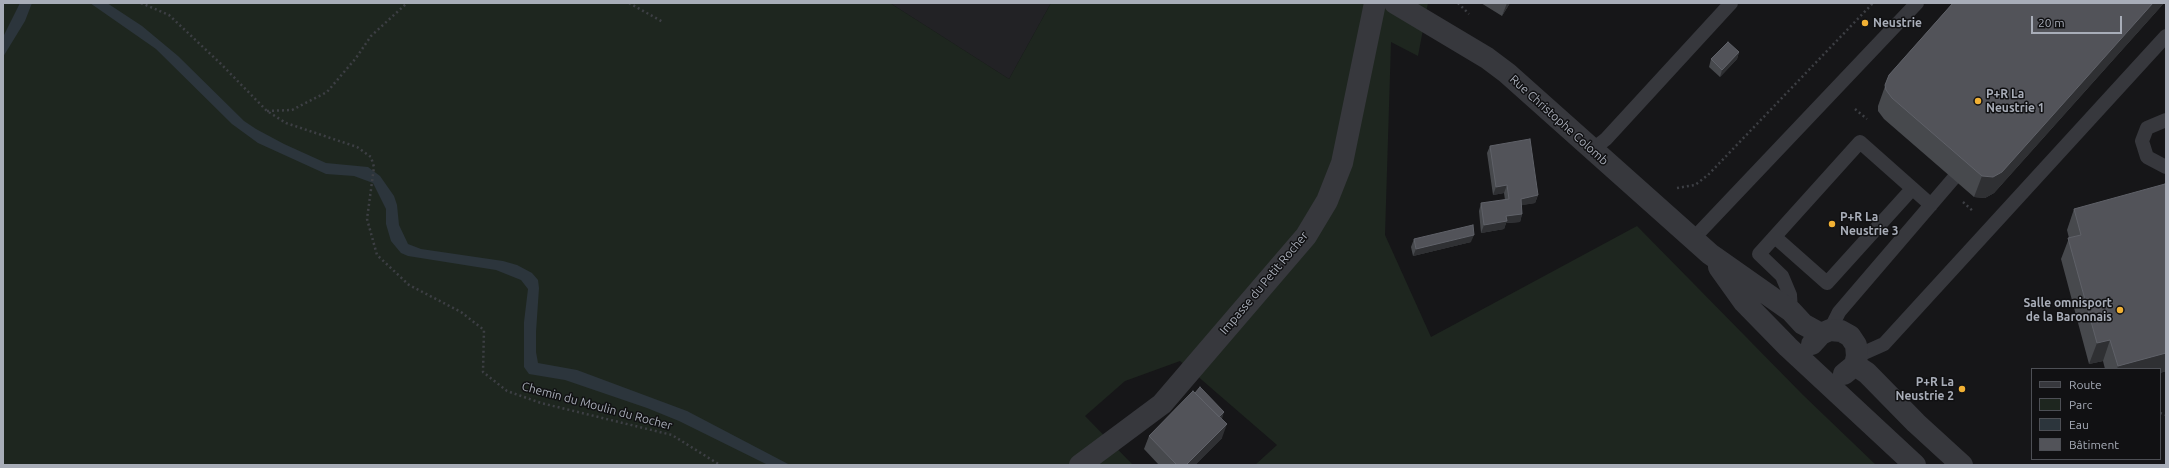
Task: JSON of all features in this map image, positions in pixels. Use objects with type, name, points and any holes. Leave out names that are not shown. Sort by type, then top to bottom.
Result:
[{"type":"street","name":"Impasse du Petit Rocher","points":[[1080,465],[1162,404],[1306,236],[1327,201],[1342,163],[1376,3]]},
{"type":"street","name":"Rue Christophe Colomb","points":[[1404,8],[1487,58],[1508,73],[1592,150],[1710,254],[1790,311],[1803,324],[1825,332]]},
{"type":"street","name":"Rue Christophe Colomb","points":[[1710,254],[1744,302],[1816,373],[1915,465]]},
{"type":"street","points":[[1841,331],[1850,336],[1856,345],[1856,360],[1849,372],[1841,376],[1816,373],[1810,355],[1812,343],[1825,332],[1841,331]]},
{"type":"street","points":[[1856,360],[1916,423],[1962,465]]},
{"type":"lane","points":[[1592,150],[1606,138],[1731,3]]},
{"type":"lane","points":[[1693,239],[1917,3]]},
{"type":"lane","points":[[1856,360],[1884,344],[2166,36]]},
{"type":"lane","points":[[2166,120],[2147,128],[2142,141],[2147,157],[2166,167]]},
{"type":"lane","points":[[1790,311],[1790,295],[1782,276],[1759,254],[1860,142],[1931,205]]},
{"type":"lane","points":[[1825,332],[1839,312],[1953,179]]},
{"type":"lane","points":[[1775,237],[1827,283],[1912,188]]},
{"type":"path","points":[[141,3],[169,15],[221,64],[266,111],[292,110],[327,92],[356,58],[371,36],[407,3]]},
{"type":"path","points":[[629,3],[663,22]]},
{"type":"path","points":[[1671,185],[1677,188],[1695,185],[1708,175],[1873,3]]},
{"type":"path","name":"Chemin du Moulin du Rocher","points":[[266,111],[286,123],[357,148],[371,157],[374,167],[367,219],[377,255],[408,285],[461,312],[484,330],[483,372],[507,391],[541,403],[672,435],[720,465]]},
{"type":"shaded area","points":[[890,3],[1051,3],[1009,79]]},
{"type":"green space","points":[[3,3],[890,3],[1009,79],[1051,3],[1428,3],[1418,56],[1391,42],[1385,235],[1431,337],[1637,226],[1803,395],[1876,465],[1255,465],[1277,445],[1180,361],[1125,381],[1085,416],[1133,465],[3,465]]},
{"type":"water","points":[[20,3],[32,3],[25,21],[3,57],[3,37]]},
{"type":"water","points":[[90,3],[107,3],[142,26],[178,56],[244,121],[256,129],[284,144],[326,163],[368,167],[380,176],[394,196],[397,205],[399,225],[408,244],[421,249],[503,261],[517,265],[532,273],[538,280],[539,288],[536,332],[536,352],[538,363],[577,370],[687,411],[790,465],[768,465],[679,421],[647,408],[565,380],[529,374],[524,367],[524,322],[528,289],[521,280],[496,270],[408,256],[401,253],[391,241],[386,224],[386,209],[373,183],[354,176],[326,174],[258,143],[232,124],[156,49]]},
{"type":"building","name":"P+R La Neustrie 1","points":[[1953,3],[2153,3],[2002,172],[1993,177],[1982,176],[1892,98],[1886,90],[1885,85],[1889,75]]},
{"type":"building","points":[[1728,42],[1739,52],[1722,70],[1711,59]]},
{"type":"building","points":[[1530,139],[1538,195],[1521,199],[1522,214],[1506,216],[1507,221],[1484,225],[1481,203],[1509,199],[1507,185],[1496,187],[1490,146]]},
{"type":"building","name":"Salle omnisport de la Baronnais","points":[[2165,184],[2166,353],[2118,366],[2110,340],[2097,343],[2068,238],[2081,235],[2074,209]]},
{"type":"building","points":[[1473,225],[1474,235],[1416,249],[1414,239]]},
{"type":"building","points":[[1200,387],[1224,412],[1219,417],[1195,393]]},
{"type":"building","points":[[1193,391],[1227,424],[1186,465],[1177,465],[1149,436]]},
{"type":"place","name":"Neustrie","points":[[1865,23]]},
{"type":"place","name":"P+R La Neustrie 1","points":[[1978,101]]},
{"type":"place","name":"P+R La Neustrie 3","points":[[1832,224]]},
{"type":"place","name":"Salle omnisport de la Baronnais","points":[[2120,310]]},
{"type":"place","name":"P+R La Neustrie 2","points":[[1962,389]]}]
